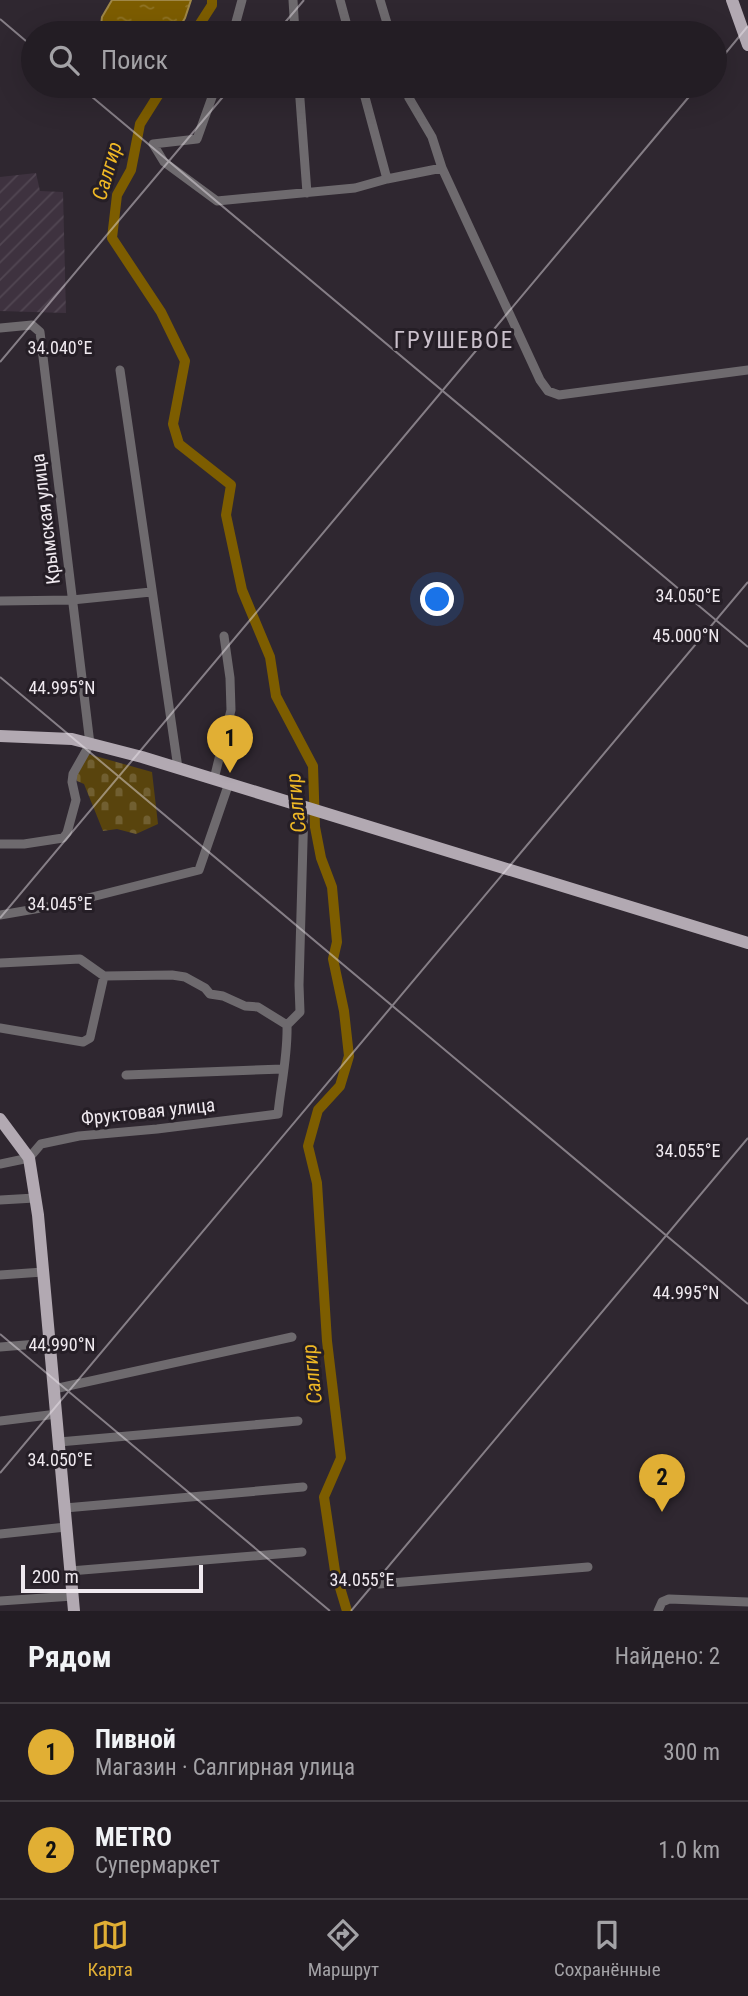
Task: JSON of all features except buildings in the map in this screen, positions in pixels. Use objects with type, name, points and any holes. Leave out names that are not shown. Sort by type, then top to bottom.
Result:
[{"type":"main road","points":[[732,0],[748,45]]},
{"type":"main road","points":[[0,736],[72,739],[178,768],[748,943]]},
{"type":"main road","points":[[0,1119],[29,1158],[43,1272],[74,1611]]},
{"type":"street","points":[[236,21],[242,0]]},
{"type":"street","points":[[293,0],[294,21]]},
{"type":"street","points":[[340,0],[346,21]]},
{"type":"street","points":[[380,0],[386,21]]},
{"type":"street","points":[[212,98],[197,139],[153,144],[164,162],[217,201],[355,188],[442,168]]},
{"type":"street","points":[[300,98],[307,192]]},
{"type":"street","points":[[365,98],[387,179]]},
{"type":"street","points":[[409,98],[432,137],[442,168],[540,380],[548,391],[559,395],[748,370]]},
{"type":"street","name":"Крымская улица","points":[[0,328],[32,325],[40,332],[90,744]]},
{"type":"street","points":[[120,370],[178,768]]},
{"type":"street","points":[[0,601],[72,600],[151,592]]},
{"type":"street","points":[[214,779],[231,710],[224,636]]},
{"type":"street","points":[[0,844],[24,844],[63,838],[67,833],[76,800],[72,782],[74,774],[90,744]]},
{"type":"street","points":[[0,915],[64,904],[199,870],[229,783]]},
{"type":"street","points":[[126,1075],[283,1069],[288,1048],[287,1025],[300,1012],[305,806]]},
{"type":"street","points":[[0,963],[80,959],[104,976],[185,977],[205,988],[210,994],[223,996],[245,1006],[258,1007],[287,1025]]},
{"type":"street","points":[[0,1028],[87,1041],[90,1038],[104,976]]},
{"type":"street","name":"Фруктовая улица","points":[[29,1158],[41,1143],[79,1136],[278,1114],[283,1069]]},
{"type":"street","points":[[0,1164],[29,1158]]},
{"type":"street","points":[[0,1200],[35,1198]]},
{"type":"street","points":[[0,1275],[43,1272]]},
{"type":"street","points":[[54,1389],[292,1337]]},
{"type":"street","points":[[0,1347],[50,1343]]},
{"type":"street","points":[[0,1421],[57,1414]]},
{"type":"street","points":[[59,1442],[298,1420]]},
{"type":"street","points":[[65,1508],[303,1487]]},
{"type":"street","points":[[0,1534],[66,1527]]},
{"type":"street","points":[[70,1571],[302,1552]]},
{"type":"street","points":[[379,1584],[588,1567]]},
{"type":"street","points":[[0,1601],[72,1596]]},
{"type":"street","points":[[660,1607],[669,1599],[735,1607],[748,1602]]},
{"type":"shaded area","points":[[36,173],[40,191],[63,192],[66,313],[0,311],[0,177]]},
{"type":"green space","points":[[88,754],[152,772],[158,824],[136,834],[117,829],[103,831],[84,784],[77,781],[75,774]]},
{"type":"water","points":[[112,0],[191,0],[183,21],[102,21]]},
{"type":"waterway","name":"Салгир","points":[[202,21],[212,5],[212,0]]},
{"type":"waterway","name":"Салгир","points":[[156,98],[140,124],[131,170],[117,195],[112,238],[161,312],[185,361],[173,424],[179,444],[231,485],[226,515],[242,590],[270,657],[276,696],[313,766],[315,827],[321,858],[332,887],[337,942],[333,959],[344,1011],[349,1056],[340,1086],[318,1110],[308,1146],[317,1183],[327,1341],[341,1458],[324,1497],[335,1571],[347,1611]]},
{"type":"place","name":"Пивной","points":[[230,773]]},
{"type":"place","name":"METRO","points":[[662,1512]]},
{"type":"district","name":"ГРУШЕВОЕ","points":[[454,340]]}]
